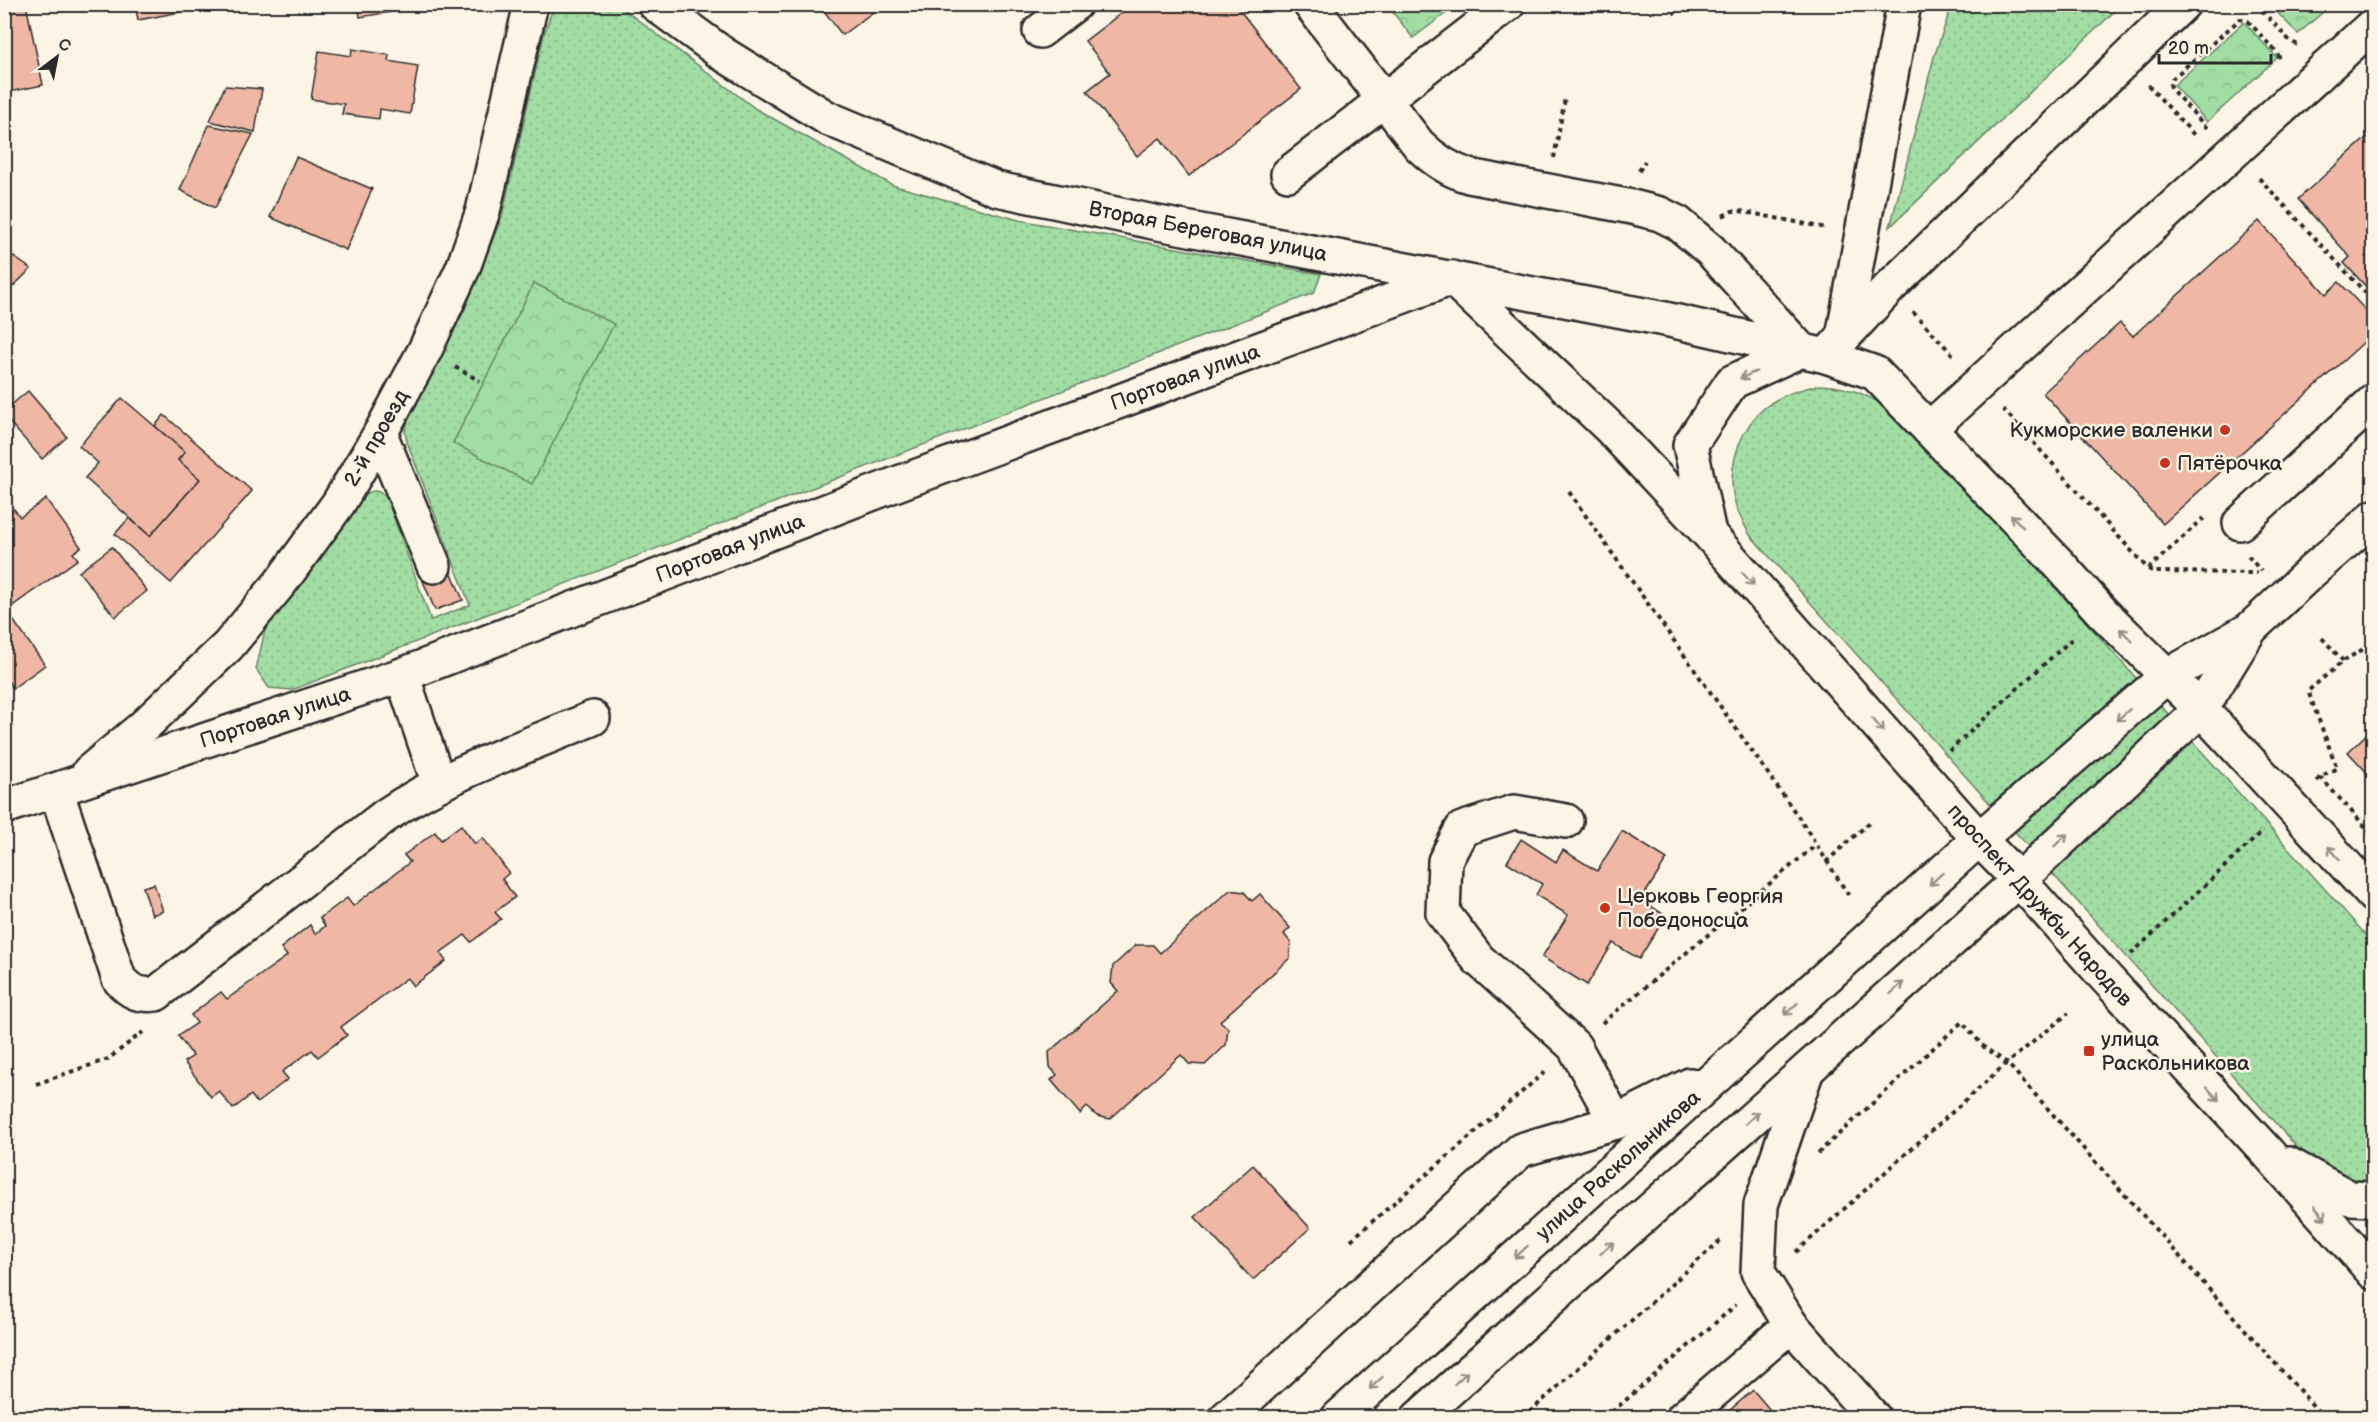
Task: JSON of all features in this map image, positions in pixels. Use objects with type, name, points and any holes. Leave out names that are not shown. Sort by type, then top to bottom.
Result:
[{"type":"street","name":"2-й проезд","points":[[65,787],[143,727],[228,646],[281,582],[338,504],[380,434],[425,350],[463,268],[483,211],[531,4]]},
{"type":"street","name":"Вторая Береговая улица","points":[[655,4],[723,54],[827,118],[997,189],[1158,224],[1823,348],[1875,374],[1929,429]]},
{"type":"street","points":[[1040,31],[1075,4]]},
{"type":"street","points":[[1310,4],[1383,100],[1431,157],[1454,172],[1469,176],[1660,214],[1678,223],[1698,238],[1823,348]]},
{"type":"street","points":[[1288,174],[1508,4]]},
{"type":"street","points":[[1823,348],[1862,235],[1904,4]]},
{"type":"street","points":[[1710,535],[1690,445],[1732,382],[1823,348],[1890,287],[2184,4]]},
{"type":"street","points":[[2373,24],[1929,429],[2102,612],[2201,709],[2373,896]]},
{"type":"street","name":"проспект Дружбы Народов","points":[[1452,278],[1610,429],[1710,535],[1979,839],[2268,1153],[2373,1274]]},
{"type":"street","name":"Портовая улица","points":[[4,807],[402,675],[899,483],[1452,278]]},
{"type":"street","points":[[2240,523],[2373,401]]},
{"type":"street","points":[[380,434],[434,566]]},
{"type":"street","points":[[1418,1418],[2019,880],[2201,709],[2249,630],[2373,517]]},
{"type":"street","name":"улица Раскольникова","points":[[1338,1418],[1979,839],[2167,676],[2249,630]]},
{"type":"street","points":[[402,675],[439,784]]},
{"type":"street","points":[[65,787],[119,979],[126,987],[144,995],[156,994],[168,987],[384,816],[439,784],[593,718]]},
{"type":"street","points":[[1566,821],[1514,812],[1462,829],[1445,861],[1443,913],[1478,958],[1574,1046],[1616,1122]]},
{"type":"street","points":[[1226,1418],[1521,1150],[1616,1122],[1729,1065]]},
{"type":"street","points":[[1808,1069],[1761,1204],[1758,1272],[1791,1324],[1874,1418]]},
{"type":"street","points":[[2268,1153],[2350,1198],[2373,1199]]},
{"type":"street","points":[[1683,1418],[1791,1324]]},
{"type":"path","points":[[1669,4],[1676,14]]},
{"type":"path","points":[[2256,4],[2293,44],[2302,44]]},
{"type":"path","points":[[2208,129],[2172,90],[2170,84],[2172,79],[2237,20],[2248,21],[2278,54],[2280,60],[2278,66]]},
{"type":"path","points":[[2125,60],[2198,139],[2217,122]]},
{"type":"path","points":[[1548,191],[1565,98]]},
{"type":"path","points":[[2235,151],[2373,302]]},
{"type":"path","points":[[1698,238],[1721,217],[1732,211],[1862,235]]},
{"type":"path","points":[[1890,287],[2148,569],[2155,572],[2264,573]]},
{"type":"path","points":[[1569,492],[1795,813],[1849,896]]},
{"type":"path","points":[[1946,754],[2073,638]]},
{"type":"path","points":[[2322,638],[2343,661]]},
{"type":"path","points":[[2314,784],[2320,777],[2337,768],[2308,691],[2343,661],[2373,643]]},
{"type":"path","points":[[2320,777],[2373,836]]},
{"type":"path","points":[[1826,862],[1871,821]]},
{"type":"path","points":[[2128,957],[2269,826]]},
{"type":"path","points":[[1605,1418],[1763,1282],[2007,1063],[2069,1013]]},
{"type":"path","points":[[1814,1157],[1962,1022],[1985,1048],[2007,1063],[2324,1418]]},
{"type":"path","points":[[36,1084],[108,1059]]},
{"type":"path","points":[[1523,1418],[1761,1204]]},
{"type":"green space","points":[[554,5],[618,5],[756,109],[892,185],[1019,220],[1321,274],[1314,293],[292,690],[269,688],[256,669],[265,630],[359,499],[369,492],[377,491],[387,499],[431,620],[470,605],[407,442],[405,431],[409,418],[465,309],[502,216],[544,34]]},
{"type":"green space","points":[[1387,5],[1457,5],[1413,38]]},
{"type":"green space","points":[[1952,5],[2121,5],[1890,227],[1934,57]]},
{"type":"green space","points":[[2270,5],[2331,5],[2298,34]]},
{"type":"green space","points":[[2244,22],[2277,58],[2207,122],[2174,85]]},
{"type":"green space","points":[[534,283],[614,324],[532,484],[453,443]]},
{"type":"green space","points":[[1820,385],[1845,388],[1867,396],[1908,423],[2373,943],[2373,1181],[2350,1182],[2310,1162],[1750,535],[1737,510],[1732,482],[1735,457],[1744,434],[1750,423],[1771,403],[1794,391]]},
{"type":"building","points":[[4,4],[26,4],[43,85],[4,93]]},
{"type":"building","points":[[135,4],[195,4],[196,9],[138,20]]},
{"type":"building","points":[[358,4],[424,4],[425,7],[360,17]]},
{"type":"building","points":[[819,4],[884,4],[842,35]]},
{"type":"building","points":[[1133,4],[1235,4],[1301,89],[1189,176],[1160,138],[1137,156],[1087,91],[1110,73],[1085,41]]},
{"type":"building","points":[[352,49],[389,55],[388,61],[418,66],[410,114],[380,109],[379,119],[342,114],[344,104],[311,99],[319,51],[351,56]]},
{"type":"building","points":[[225,86],[262,89],[255,132],[210,121]]},
{"type":"building","points":[[209,125],[253,134],[215,208],[180,190]]},
{"type":"building","points":[[2374,131],[2374,295],[2344,263],[2350,257],[2298,199]]},
{"type":"building","points":[[296,157],[372,189],[346,250],[270,217]]},
{"type":"building","points":[[2259,221],[2326,294],[2339,282],[2374,319],[2374,333],[2163,524],[2043,393],[2120,323],[2133,336]]},
{"type":"building","points":[[4,250],[31,269],[4,295]]},
{"type":"building","points":[[28,391],[67,437],[42,459],[4,416],[4,411]]},
{"type":"building","points":[[122,398],[185,452],[178,460],[200,479],[150,536],[85,478],[98,463],[79,446]]},
{"type":"building","points":[[164,415],[252,491],[171,583],[115,534],[129,518],[150,536],[200,479],[178,460],[185,452],[155,426]]},
{"type":"building","points":[[46,499],[81,547],[73,553],[78,559],[4,612],[4,516],[14,509],[20,517]]},
{"type":"building","points":[[112,547],[147,591],[115,617],[79,572]]},
{"type":"building","points":[[451,571],[463,600],[435,610],[423,581]]},
{"type":"building","points":[[13,620],[45,665],[13,688],[4,676],[4,626]]},
{"type":"building","points":[[2374,727],[2374,780],[2348,752]]},
{"type":"building","points":[[461,825],[475,844],[483,838],[509,873],[502,879],[515,897],[495,912],[501,919],[471,942],[465,935],[440,953],[446,961],[413,986],[407,978],[341,1027],[347,1035],[318,1057],[312,1050],[282,1072],[288,1079],[257,1103],[251,1095],[233,1109],[219,1091],[211,1097],[184,1062],[193,1056],[178,1036],[197,1023],[191,1015],[221,992],[227,999],[287,956],[281,948],[310,925],[315,934],[325,926],[320,918],[347,898],[353,906],[410,862],[404,855],[435,832],[441,840]]},
{"type":"building","name":"Церковь Георгия Победоносца","points":[[1622,831],[1667,859],[1641,900],[1666,916],[1639,959],[1613,943],[1587,985],[1542,957],[1568,915],[1536,895],[1542,884],[1507,862],[1521,839],[1556,862],[1563,850],[1597,871]]},
{"type":"building","points":[[154,884],[163,911],[152,915],[143,887]]},
{"type":"building","points":[[1230,890],[1244,892],[1252,901],[1260,894],[1290,928],[1284,934],[1291,943],[1290,958],[1220,1021],[1228,1028],[1226,1045],[1205,1065],[1189,1064],[1181,1055],[1110,1119],[1097,1116],[1087,1107],[1080,1114],[1051,1080],[1057,1075],[1050,1067],[1049,1052],[1118,991],[1111,983],[1113,966],[1136,945],[1153,945],[1160,953]]},
{"type":"building","points":[[1253,1165],[1310,1228],[1253,1280],[1195,1217]]},
{"type":"building","points":[[1753,1390],[1777,1418],[1721,1418]]},
{"type":"place","name":"Кукморские валенки","points":[[2225,430]]},
{"type":"place","name":"Пятёрочка","points":[[2165,463]]},
{"type":"place","name":"Церковь Георгия Победоносца","points":[[1605,908]]},
{"type":"place","name":"улица Раскольникова","points":[[2089,1051]]}]
